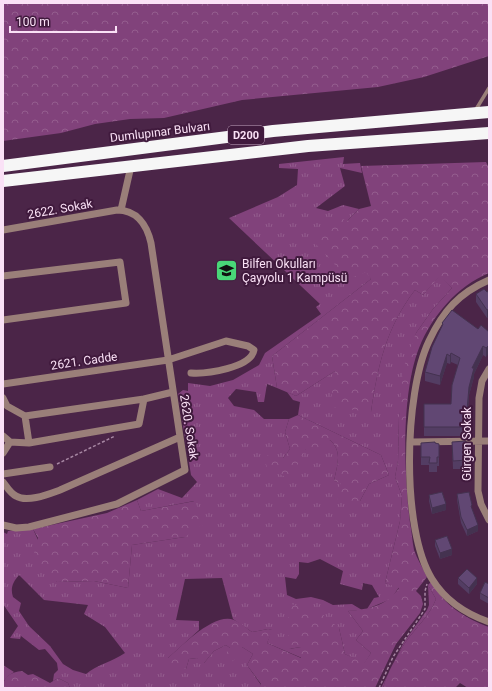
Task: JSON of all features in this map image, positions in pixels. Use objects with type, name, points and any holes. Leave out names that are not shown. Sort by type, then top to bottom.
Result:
[{"type":"highway","name":"Dumlupınar Bulvarı","points":[[3,166],[273,131],[489,112]]},
{"type":"highway","name":"D200","points":[[3,181],[308,146],[489,133]]},
{"type":"street","points":[[121,210],[131,166]]},
{"type":"street","name":"2622. Sokak","points":[[3,230],[121,210]]},
{"type":"street","name":"2620. Sokak","points":[[3,525],[16,528],[29,527],[123,501],[185,470],[150,239],[144,226],[136,215],[121,210]]},
{"type":"street","points":[[3,276],[120,262],[126,303],[3,320]]},
{"type":"street","points":[[489,280],[474,287],[460,297],[443,317],[429,341],[417,382],[411,442],[411,488],[414,523],[422,559],[431,578],[440,591],[453,602],[476,617],[489,622]]},
{"type":"street","name":"2621. Cadde","points":[[3,384],[168,360],[226,341],[248,346],[254,350],[251,357],[225,370],[205,374],[191,373]]},
{"type":"street","name":"Gürgen Sokak","points":[[489,369],[479,389],[478,491],[481,504],[489,520]]},
{"type":"street","points":[[3,398],[7,406],[25,416],[144,398],[173,392]]},
{"type":"street","points":[[3,436],[10,442],[29,443],[139,424],[144,398]]},
{"type":"street","points":[[25,416],[29,443]]},
{"type":"street","points":[[3,482],[12,494],[18,498],[44,495],[60,490],[180,437]]},
{"type":"street","points":[[411,442],[489,441]]},
{"type":"street","points":[[3,453],[10,442]]},
{"type":"street","points":[[3,474],[50,467]]},
{"type":"lane","points":[[474,113],[489,88]]},
{"type":"path","points":[[50,467],[119,434]]},
{"type":"path","points":[[379,688],[393,657],[426,609],[425,591],[431,578]]},
{"type":"green space","points":[[3,3],[489,3],[489,56],[424,77],[378,87],[242,100],[164,118],[130,119],[95,124],[61,133],[3,141]]},
{"type":"green space","points":[[344,157],[343,164],[360,163],[362,173],[340,168],[345,186],[316,208],[328,211],[343,205],[359,209],[347,221],[371,279],[272,356],[277,388],[267,384],[264,402],[258,402],[256,392],[236,389],[228,398],[234,406],[254,410],[264,419],[289,419],[285,432],[290,449],[283,458],[267,468],[306,449],[330,440],[337,449],[338,454],[334,481],[341,482],[360,501],[369,484],[389,475],[381,455],[298,415],[300,402],[293,400],[287,392],[296,396],[335,371],[371,412],[380,363],[390,333],[405,304],[415,290],[423,295],[440,275],[452,288],[433,309],[416,333],[399,417],[398,461],[395,477],[402,496],[400,521],[385,583],[399,587],[391,599],[367,609],[374,598],[379,597],[372,585],[363,583],[362,590],[340,584],[343,571],[320,559],[308,563],[299,562],[299,574],[296,579],[285,577],[287,595],[296,599],[311,597],[323,600],[333,605],[352,604],[362,610],[348,611],[363,631],[356,640],[371,653],[364,664],[345,654],[339,628],[289,649],[301,647],[302,658],[267,643],[272,630],[268,629],[252,632],[233,619],[222,578],[185,579],[176,620],[199,621],[199,630],[168,658],[186,669],[189,659],[197,658],[204,663],[214,651],[226,645],[230,648],[242,647],[253,654],[247,665],[261,685],[259,688],[70,688],[68,683],[58,678],[53,681],[54,674],[58,670],[57,663],[45,649],[39,650],[21,636],[20,639],[10,638],[18,626],[3,604],[3,532],[7,534],[8,531],[33,529],[57,582],[94,581],[128,588],[132,545],[185,537],[194,501],[141,511],[137,500],[158,489],[182,498],[197,482],[191,475],[178,394],[183,390],[188,391],[188,383],[210,386],[233,380],[259,365],[265,353],[321,314],[316,307],[320,304],[229,218],[278,197],[297,185],[298,169],[279,168],[279,164]],"holes":[[[19,575],[44,600],[88,605],[84,614],[105,627],[125,653],[94,668],[86,674],[73,670],[63,664],[50,646],[29,626],[19,611],[21,603],[13,597],[12,591],[14,583]]]},
{"type":"green space","points":[[486,162],[489,168],[489,273],[466,286],[456,294],[438,314],[424,336],[419,348],[413,367],[409,388],[405,458],[406,481],[414,550],[427,577],[416,591],[421,596],[423,604],[420,613],[396,644],[375,688],[259,688],[261,684],[247,665],[253,654],[242,647],[241,654],[230,663],[220,660],[230,648],[226,645],[214,651],[204,663],[200,663],[197,658],[189,659],[186,669],[170,668],[167,659],[198,632],[217,621],[226,619],[236,621],[252,632],[268,629],[273,630],[267,643],[301,658],[301,647],[288,649],[288,603],[322,614],[339,628],[345,654],[364,663],[371,653],[356,640],[363,631],[348,611],[377,606],[389,599],[399,588],[385,583],[400,521],[402,496],[395,477],[398,461],[399,417],[403,369],[416,333],[433,309],[452,288],[440,276],[423,295],[415,290],[405,304],[390,333],[380,363],[371,412],[330,407],[335,371],[296,396],[277,388],[272,356],[371,279],[366,272],[348,279],[313,241],[338,217],[347,221],[359,209],[371,206],[361,166]]},
{"type":"green space","points":[[298,415],[381,455],[389,475],[369,484],[360,501],[338,500],[337,491],[341,483],[334,481],[338,454],[337,449],[330,440],[319,457],[306,449],[290,479],[267,468],[264,455],[283,458],[290,449],[285,432],[289,419]]},
{"type":"green space","points":[[137,500],[141,511],[195,501],[204,524],[185,537],[132,545],[128,588],[94,581],[57,582],[33,557],[38,538],[33,529],[107,513]]},
{"type":"green space","points":[[432,581],[439,594],[457,611],[470,619],[489,627],[489,688],[468,688],[460,683],[455,688],[383,688],[402,648],[426,617],[436,599],[428,585]]},
{"type":"green space","points":[[428,585],[436,599],[426,617],[405,643],[394,661],[404,642],[427,610],[429,605]]},
{"type":"green space","points":[[3,665],[14,672],[3,682]]},
{"type":"green space","points":[[22,671],[28,675],[33,674],[50,683],[58,678],[68,683],[70,688],[3,688],[4,680],[8,675],[14,672]]},
{"type":"green space","points":[[389,672],[383,688],[381,688]]},
{"type":"building","points":[[484,289],[487,292],[489,291],[489,309],[487,310],[476,294]]},
{"type":"building","points":[[452,310],[478,329],[481,325],[489,332],[489,345],[486,348],[483,346],[472,368],[474,368],[469,387],[467,410],[469,410],[469,427],[424,427],[424,404],[451,404],[452,385],[460,358],[451,353],[450,356],[447,354],[440,376],[425,372],[432,347],[443,324],[442,323]]},
{"type":"building","points":[[466,441],[467,460],[453,461],[452,442]]},
{"type":"building","points":[[435,442],[439,444],[439,457],[437,457],[437,463],[429,463],[430,457],[421,457],[421,443]]},
{"type":"building","points":[[442,492],[446,504],[432,508],[429,495]]},
{"type":"building","points":[[469,492],[471,506],[478,525],[467,530],[461,517],[457,494]]},
{"type":"building","points":[[447,536],[452,549],[440,553],[435,540]]},
{"type":"building","points":[[467,569],[477,578],[469,588],[458,578]]},
{"type":"building","points":[[485,582],[489,584],[489,598],[480,593]]},
{"type":"place","name":"Bilfen Okulları Çayyolu 1 Kampüsü","points":[[227,271]]}]
